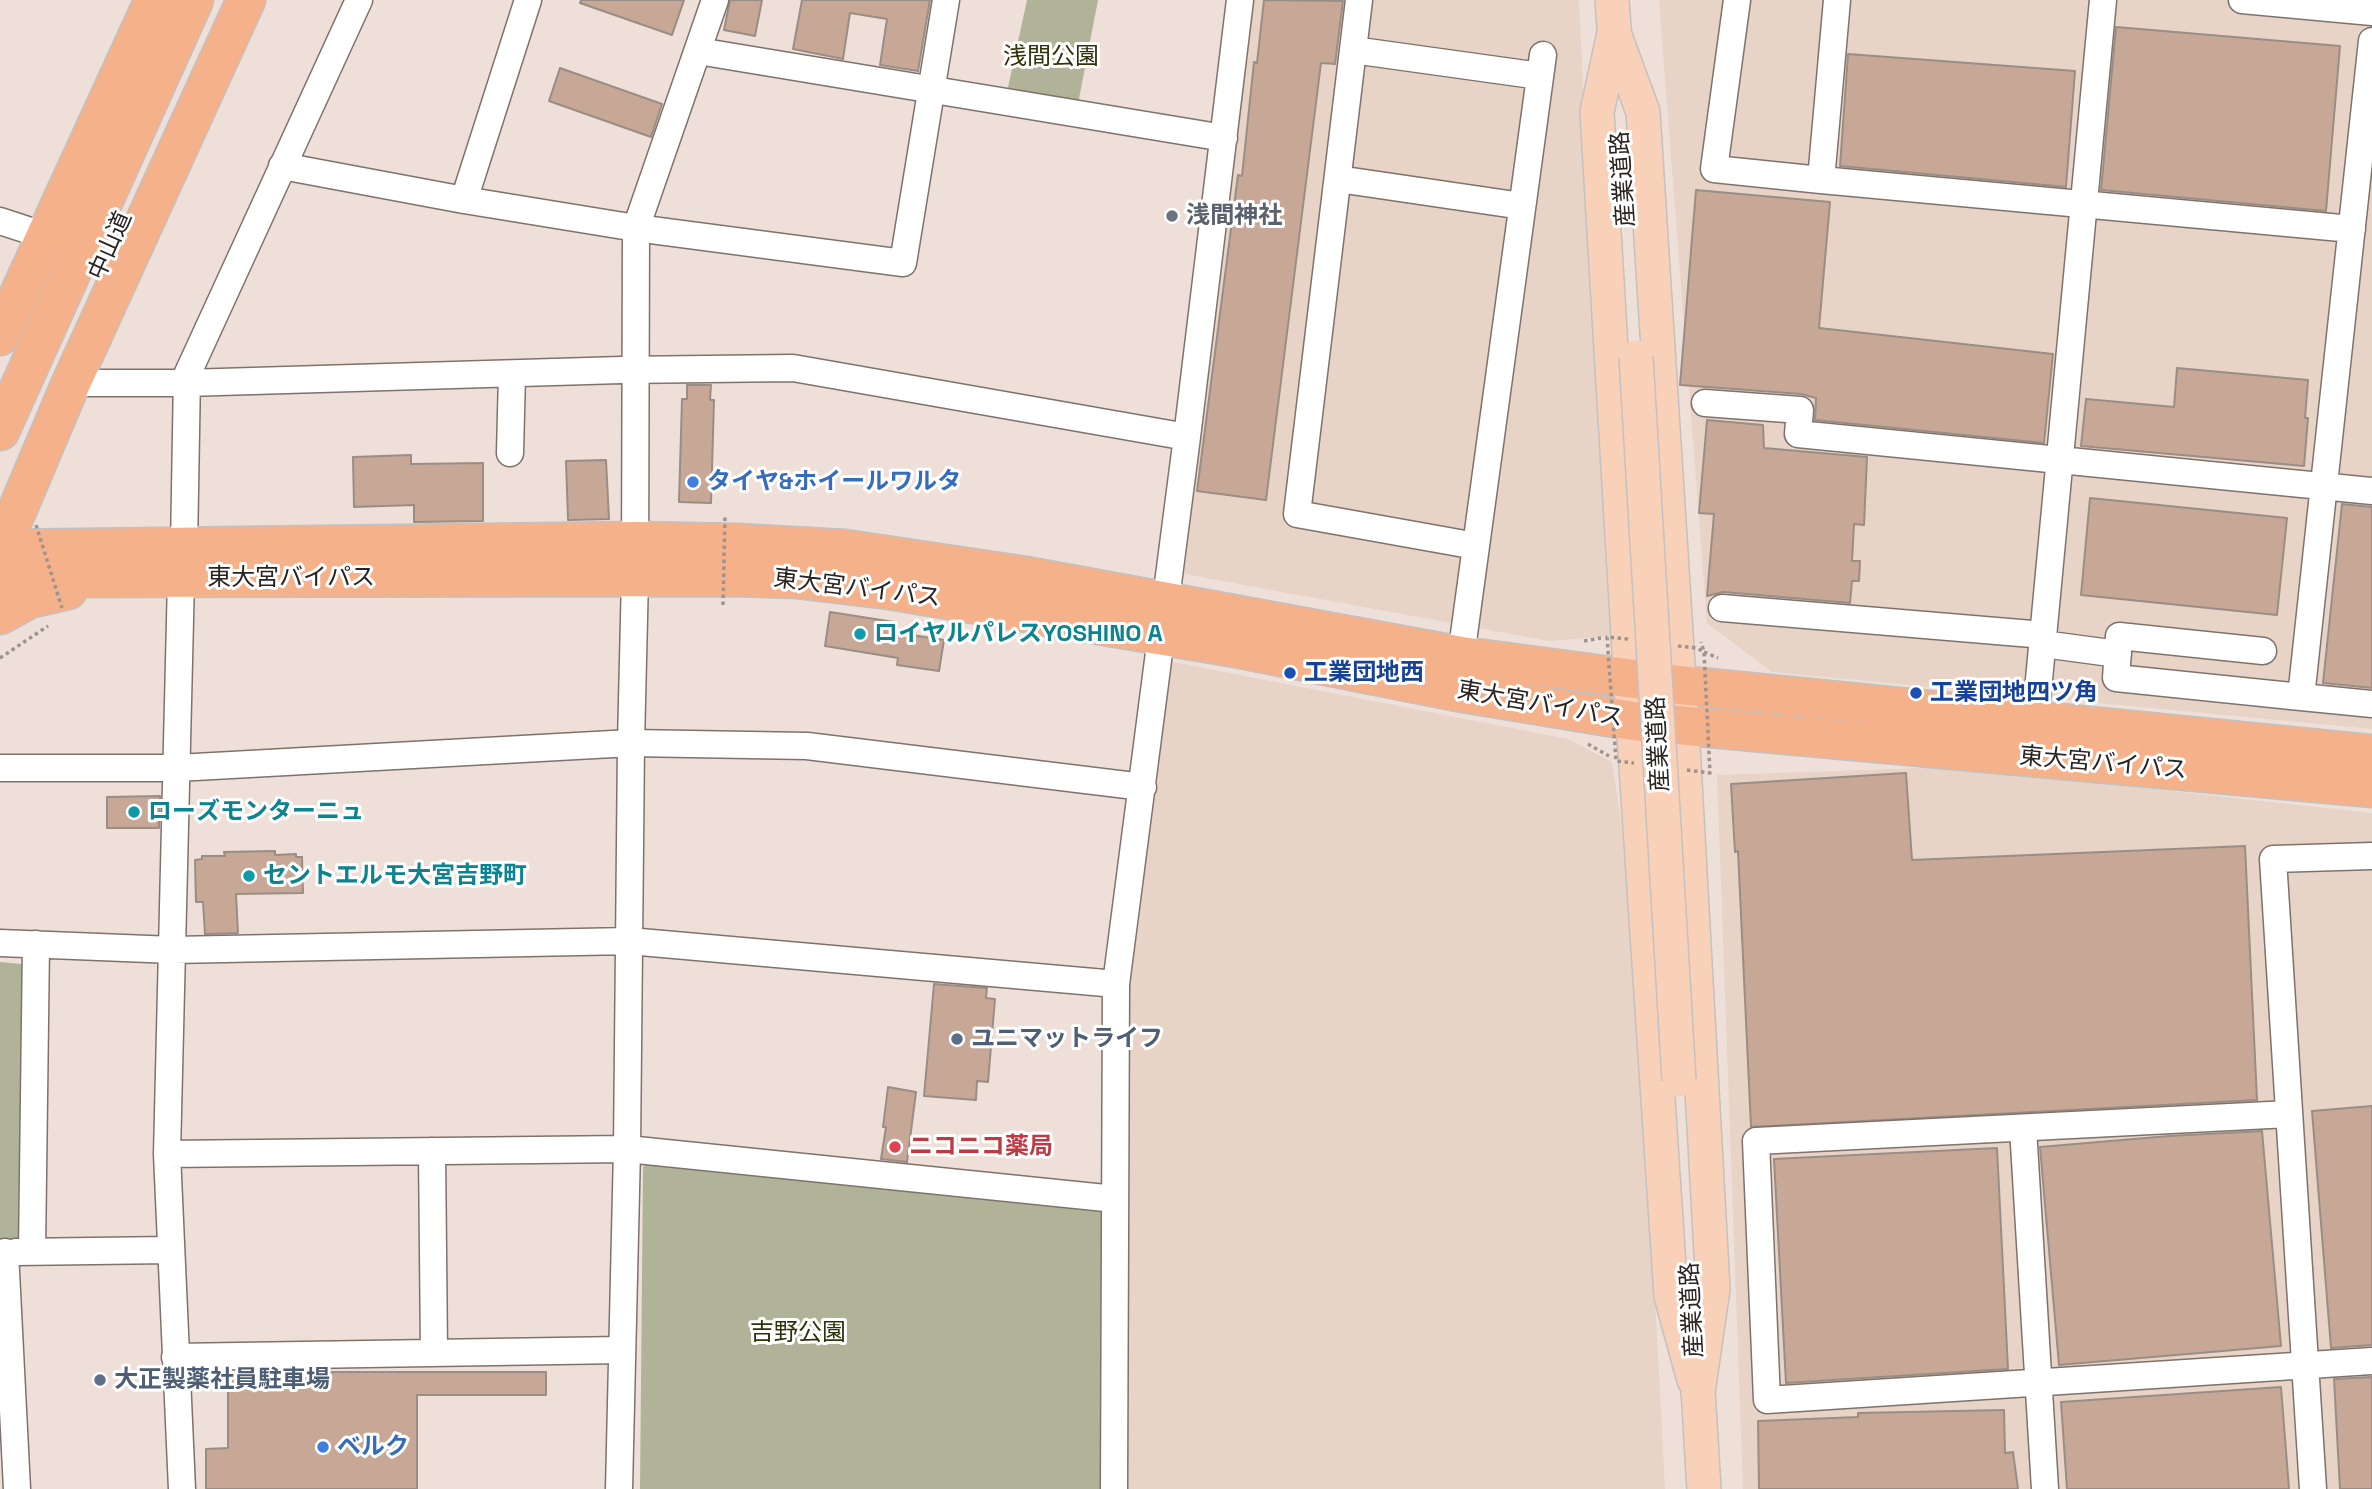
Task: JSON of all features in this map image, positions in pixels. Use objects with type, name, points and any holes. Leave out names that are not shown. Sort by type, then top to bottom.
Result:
[{"type":"highway","points":[[0,336],[154,0]]},
{"type":"highway","points":[[9,440],[194,0]]},
{"type":"highway","name":"中山道","points":[[0,490],[9,440],[123,219],[218,0]]},
{"type":"highway","points":[[0,550],[71,383],[246,0]]},
{"type":"highway","name":"東大宮バイパス","points":[[0,550],[183,563],[635,559],[736,577],[841,584],[1164,618],[1679,685],[2372,754]]},
{"type":"highway","name":"東大宮バイパス","points":[[0,578],[125,577],[183,563]]},
{"type":"highway","points":[[0,615],[29,599],[125,577]]},
{"type":"highway","name":"東大宮バイパス","points":[[1164,618],[1230,647],[1457,692],[1633,721],[2372,788]]},
{"type":"main road","name":"産業道路","points":[[1612,0],[1704,1489]]},
{"type":"main road","points":[[1614,33],[1597,112],[1633,721],[1671,1296],[1698,1392]]},
{"type":"main road","points":[[1614,33],[1643,112],[1682,727],[1713,1289],[1698,1392]]},
{"type":"street","points":[[182,1489],[167,1154],[186,383],[187,375],[359,0]]},
{"type":"street","points":[[464,200],[528,0]]},
{"type":"street","points":[[619,1489],[627,1149],[635,559],[636,228],[715,0]]},
{"type":"street","points":[[282,166],[636,228],[903,262],[946,0]]},
{"type":"street","points":[[1114,1489],[1116,984],[1143,787],[1240,0]]},
{"type":"street","points":[[1359,0],[1297,514],[1476,546]]},
{"type":"street","points":[[1737,0],[1714,169],[2352,229]]},
{"type":"street","points":[[1821,180],[1837,0]]},
{"type":"street","points":[[2035,722],[2103,0]]},
{"type":"street","points":[[2242,0],[2372,12]]},
{"type":"street","points":[[2301,697],[2372,41]]},
{"type":"street","points":[[1353,50],[1542,65],[1461,656]]},
{"type":"street","points":[[698,51],[1224,138]]},
{"type":"street","points":[[1338,179],[1522,206]]},
{"type":"street","points":[[0,221],[46,236]]},
{"type":"street","points":[[71,383],[186,383],[793,368],[1187,437]]},
{"type":"street","points":[[510,453],[512,374]]},
{"type":"street","points":[[1705,403],[1800,410],[1798,434],[2372,491]]},
{"type":"street","points":[[1722,608],[2043,639],[2118,653]]},
{"type":"street","points":[[2263,651],[2119,636],[2116,678],[2372,704]]},
{"type":"street","points":[[0,768],[177,768],[631,743],[807,746],[1143,787]]},
{"type":"street","points":[[2313,1489],[2273,859],[2372,856]]},
{"type":"street","points":[[0,943],[173,950],[629,941],[1116,984]]},
{"type":"street","points":[[33,1252],[36,944]]},
{"type":"street","points":[[2289,1114],[1756,1141],[1768,1400],[2372,1361]]},
{"type":"street","points":[[2023,1128],[2045,1489]]},
{"type":"street","points":[[167,1154],[627,1149],[1115,1199]]},
{"type":"street","points":[[432,1151],[434,1353]]},
{"type":"street","points":[[17,1489],[2,1252],[170,1250]]},
{"type":"street","points":[[175,1357],[622,1350]]},
{"type":"path","points":[[723,605],[725,516]]},
{"type":"path","points":[[36,525],[62,608]]},
{"type":"path","points":[[0,658],[48,625]]},
{"type":"path","points":[[1585,743],[1616,761],[1607,637]]},
{"type":"path","points":[[1701,642],[1704,652],[1710,773]]},
{"type":"shaded area","points":[[1252,0],[1579,0],[1610,636],[1549,641],[1184,574]]},
{"type":"shaded area","points":[[1659,0],[2372,0],[2372,729],[1772,672],[1707,623]]},
{"type":"shaded area","points":[[1168,661],[1568,739],[1612,762],[1635,914],[1665,1489],[1121,1489],[1127,985]]},
{"type":"shaded area","points":[[1953,767],[2372,813],[2372,1489],[1743,1489],[1717,775]]},
{"type":"green space","name":"浅間公園","points":[[1027,0],[1098,0],[1078,104],[1007,92]]},
{"type":"green space","points":[[0,962],[22,964],[29,971],[27,1235],[19,1243],[0,1243]]},
{"type":"green space","name":"吉野公園","points":[[650,1161],[1097,1204],[1104,1211],[1102,1489],[640,1489],[643,1167]]},
{"type":"building","points":[[581,0],[684,0],[672,35],[580,3]]},
{"type":"building","points":[[730,0],[762,0],[755,36],[724,30]]},
{"type":"building","points":[[802,0],[930,0],[918,71],[880,65],[887,19],[850,13],[843,59],[793,49]]},
{"type":"building","points":[[1264,0],[1343,1],[1335,64],[1321,63],[1266,500],[1197,491],[1238,175],[1242,176],[1254,62],[1257,63]]},
{"type":"building","points":[[2116,27],[2340,46],[2326,211],[2101,190]]},
{"type":"building","points":[[1848,54],[2075,71],[2066,187],[1840,166]]},
{"type":"building","points":[[560,68],[662,104],[651,137],[549,101]]},
{"type":"building","points":[[1696,190],[1830,202],[1819,328],[2053,354],[2044,443],[1815,420],[1816,398],[1801,394],[1680,385]]},
{"type":"building","points":[[2177,368],[2308,380],[2304,466],[2081,446],[2086,399],[2174,407]]},
{"type":"building","points":[[687,385],[711,385],[710,400],[714,400],[711,503],[679,502],[682,399],[687,399]]},
{"type":"building","points":[[1707,420],[1763,425],[1764,448],[1867,457],[1864,525],[1854,524],[1852,561],[1860,561],[1859,581],[1852,581],[1850,603],[1723,592],[1707,596],[1714,514],[1699,513]]},
{"type":"building","points":[[411,455],[411,464],[483,463],[483,521],[414,522],[414,505],[354,507],[353,457]]},
{"type":"building","points":[[606,460],[609,519],[568,520],[566,461]]},
{"type":"building","points":[[2090,498],[2287,518],[2277,615],[2081,595]]},
{"type":"building","points":[[2342,504],[2372,507],[2372,688],[2323,683]]},
{"type":"building","points":[[830,612],[894,622],[893,632],[944,640],[939,671],[897,665],[898,658],[825,646]]},
{"type":"building","points":[[1906,773],[1912,860],[2245,846],[2257,1100],[1751,1127],[1738,851],[1735,852],[1731,784]]},
{"type":"building","name":"ローズモンターニュ","points":[[160,796],[159,828],[107,828],[107,797]]},
{"type":"building","name":"セントエルモ大宮吉野町","points":[[275,851],[275,855],[296,854],[296,857],[302,857],[303,893],[236,894],[238,933],[205,934],[203,902],[196,902],[195,860],[202,859],[202,856],[225,856],[224,852]]},
{"type":"building","points":[[934,984],[987,988],[986,998],[995,999],[988,1082],[977,1081],[976,1100],[924,1096]]},
{"type":"building","points":[[888,1087],[916,1092],[907,1162],[881,1159]]},
{"type":"building","points":[[2372,1106],[2372,1345],[2331,1348],[2312,1111]]},
{"type":"building","points":[[2262,1131],[2281,1346],[2059,1365],[2040,1147]]},
{"type":"building","points":[[1997,1148],[2008,1369],[1786,1383],[1774,1159]]},
{"type":"building","points":[[228,1372],[546,1372],[546,1395],[417,1395],[417,1489],[206,1489],[206,1449],[228,1448]]},
{"type":"building","points":[[2372,1377],[2372,1489],[2340,1489],[2334,1379]]},
{"type":"building","points":[[2281,1387],[2289,1489],[2067,1489],[2061,1402]]},
{"type":"building","points":[[2004,1410],[2005,1453],[2013,1452],[2018,1489],[1759,1489],[1758,1421],[1858,1417],[1858,1413]]},
{"type":"place","name":"浅間神社","points":[[1172,216]]},
{"type":"place","name":"タイヤ&ホイールワルタ","points":[[693,482]]},
{"type":"place","name":"ロイヤルパレスYOSHINO A","points":[[860,634]]},
{"type":"place","name":"工業団地西","points":[[1290,673]]},
{"type":"place","name":"工業団地四ツ角","points":[[1916,693]]},
{"type":"place","name":"ローズモンターニュ","points":[[134,812]]},
{"type":"place","name":"セントエルモ大宮吉野町","points":[[249,876]]},
{"type":"place","name":"ユニマットライフ","points":[[957,1039]]},
{"type":"place","name":"ニコニコ薬局","points":[[895,1147]]},
{"type":"place","name":"大正製薬社員駐車場","points":[[100,1380]]},
{"type":"place","name":"ベルク","points":[[323,1447]]}]
